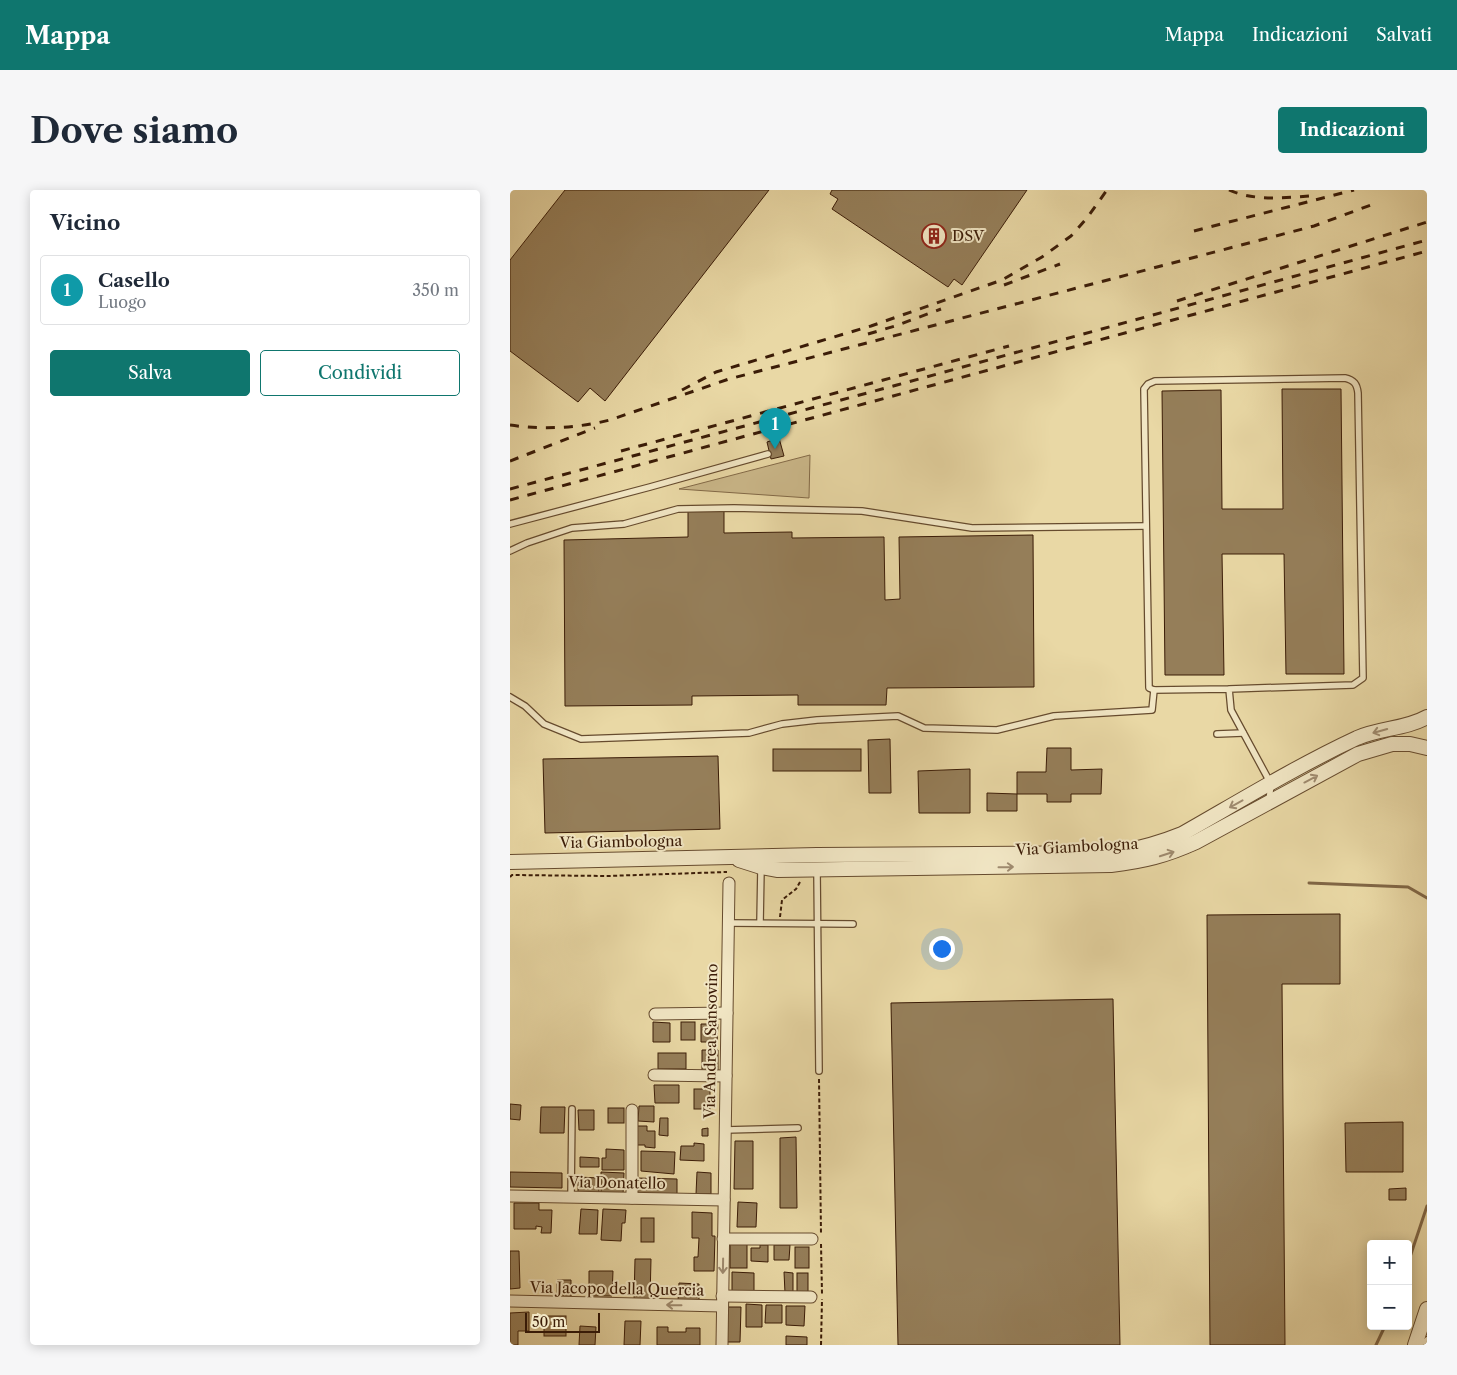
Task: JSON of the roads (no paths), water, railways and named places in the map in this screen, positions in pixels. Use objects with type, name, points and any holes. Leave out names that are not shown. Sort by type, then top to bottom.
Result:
[{"type":"street","name":"Via Giambologna","points":[[510,862],[732,857],[1114,853],[1142,848],[1182,834],[1333,750],[1364,736],[1409,724],[1427,717]]},
{"type":"street","name":"Via Giambologna","points":[[732,857],[761,867],[778,870],[817,865],[1111,865],[1148,860],[1171,854],[1196,842],[1358,754],[1392,744],[1410,744],[1427,748]]},
{"type":"street","name":"Via Giambologna","points":[[904,864],[976,859],[1002,854]]},
{"type":"street","name":"Via Andrea Sansovino","points":[[722,1345],[729,883]]},
{"type":"street","points":[[655,1014],[727,1013]]},
{"type":"street","points":[[654,1075],[726,1076]]},
{"type":"street","points":[[632,1110],[632,1198]]},
{"type":"street","name":"Via Donatello","points":[[510,1196],[724,1200]]},
{"type":"street","points":[[723,1239],[812,1239]]},
{"type":"street","name":"Via Jacopo della Quercia","points":[[510,1301],[722,1301],[811,1297]]},
{"type":"street","points":[[1415,1345],[1427,1309]]},
{"type":"street","points":[[1415,1345],[1427,1320]]},
{"type":"lane","points":[[1345,378],[1352,380],[1358,393],[1363,678],[1353,685],[1229,689],[1154,690],[1149,688],[1144,389],[1148,384],[1155,381],[1345,378]]},
{"type":"lane","points":[[510,524],[650,488],[768,454]]},
{"type":"lane","points":[[510,551],[527,543],[572,528],[624,524],[678,509],[862,510],[972,528],[1146,526]]},
{"type":"lane","points":[[1229,689],[1230,710],[1271,784],[1269,802]]},
{"type":"lane","points":[[510,698],[525,706],[544,724],[581,739],[749,733],[782,724],[817,720],[898,716],[924,728],[997,730],[1054,716],[1152,710],[1154,690]]},
{"type":"lane","points":[[1217,734],[1243,733]]},
{"type":"lane","points":[[817,865],[819,1071]]},
{"type":"lane","points":[[760,923],[761,867]]},
{"type":"lane","points":[[728,923],[853,924]]},
{"type":"lane","points":[[571,1197],[572,1109]]},
{"type":"lane","points":[[725,1130],[798,1128]]},
{"type":"lane","points":[[1421,1345],[1427,1340]]},
{"type":"waterway","points":[[1309,883],[1408,887],[1427,898]]},
{"type":"waterway","points":[[1412,1251],[1427,1206]]},
{"type":"waterway","points":[[1376,1345],[1383,1330]]},
{"type":"railway","points":[[682,390],[716,372],[871,326],[1002,280],[1042,257],[1071,236],[1087,218],[1107,190]]},
{"type":"railway","points":[[1229,190],[1258,197],[1310,196]]},
{"type":"railway","points":[[1194,231],[1354,190]]},
{"type":"railway","points":[[510,425],[560,427],[586,425],[610,420],[729,379],[1314,226],[1371,205]]},
{"type":"railway","points":[[1177,301],[1427,222]]},
{"type":"railway","points":[[510,489],[1427,240]]},
{"type":"railway","points":[[510,500],[1427,251]]},
{"type":"railway","points":[[1004,285],[1060,264]]},
{"type":"railway","points":[[868,334],[941,309]]},
{"type":"railway","points":[[621,451],[1009,346]]},
{"type":"railway","points":[[510,461],[595,428]]},
{"type":"place","name":"DSV","points":[[934,236]]},
{"type":"place","name":"Casello","points":[[775,449]]}]
